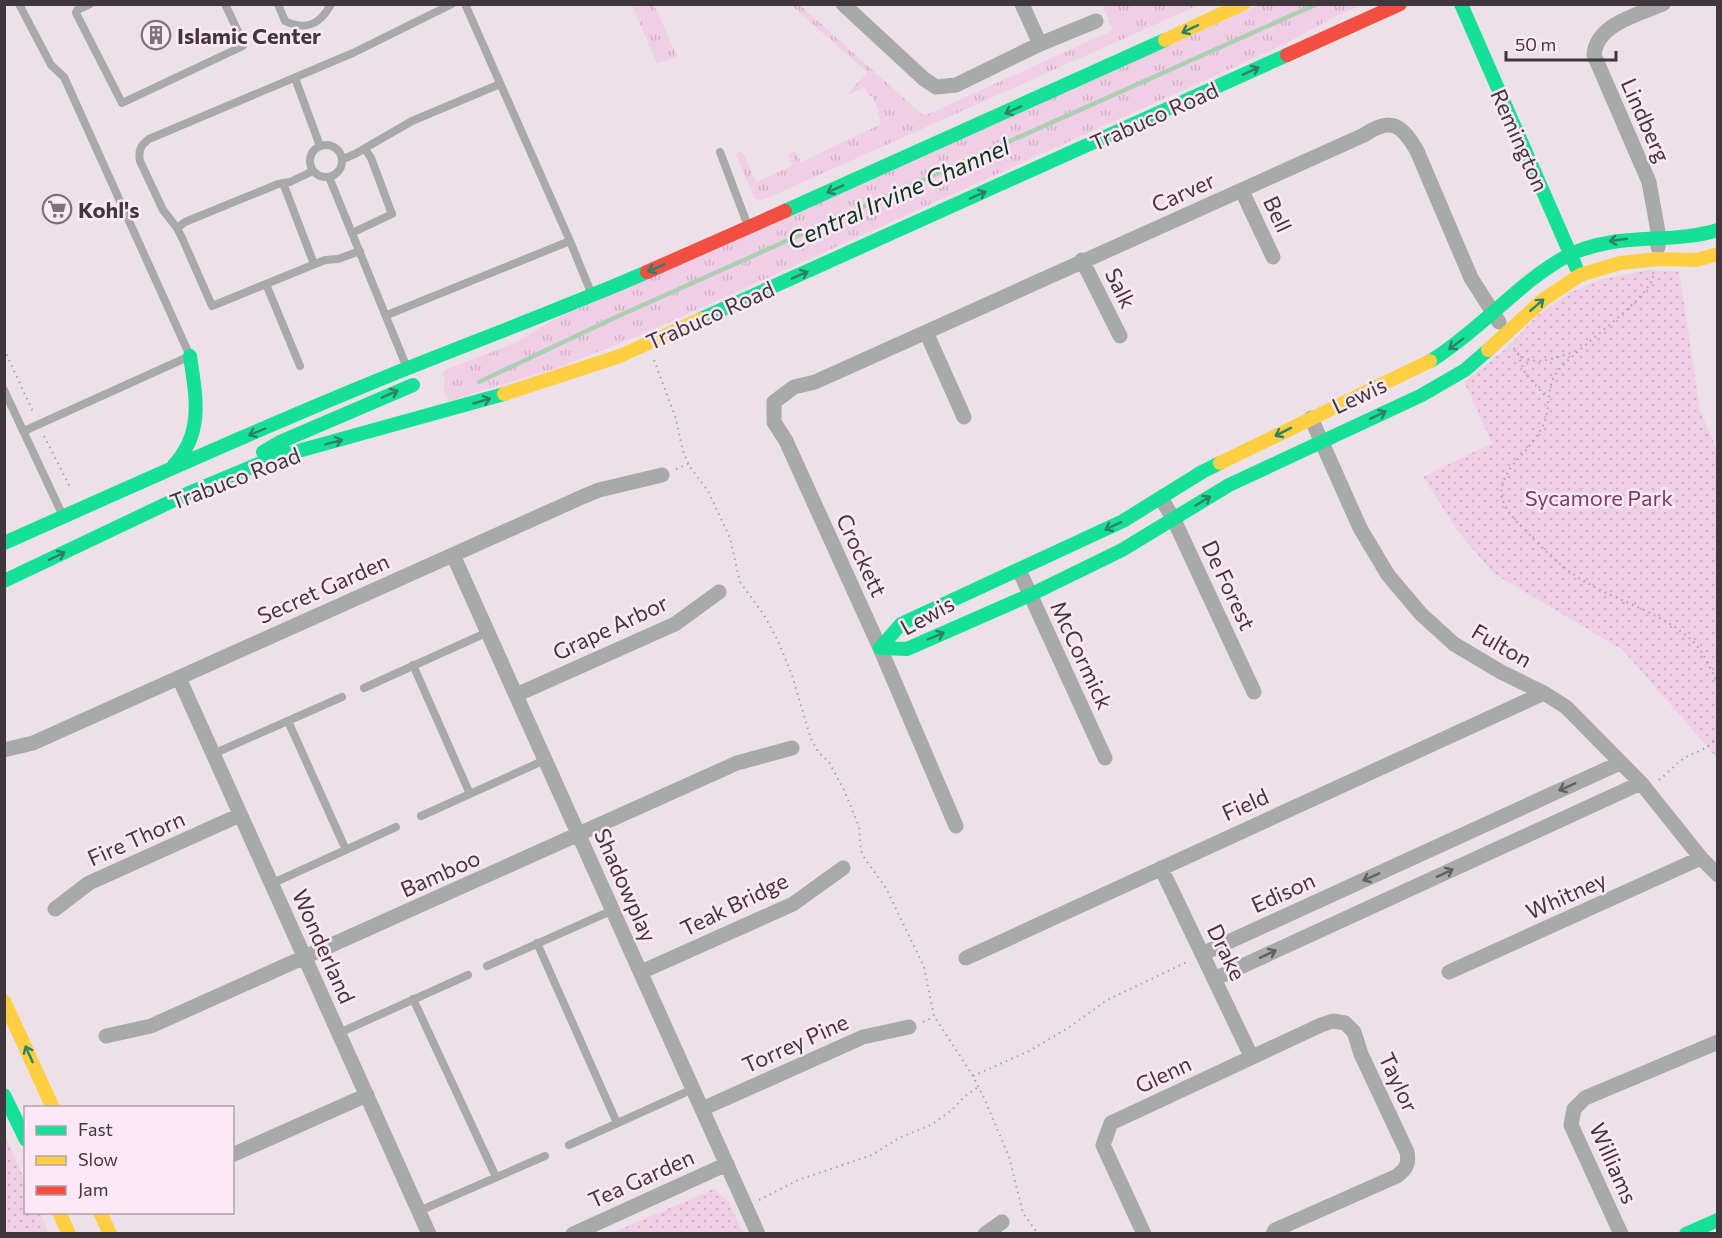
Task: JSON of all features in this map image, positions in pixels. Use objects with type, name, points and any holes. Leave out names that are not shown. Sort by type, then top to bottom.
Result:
[{"type":"main road","name":"Trabuco Road","points":[[4,543],[407,368],[592,296],[749,228],[1243,4]]},
{"type":"main road","name":"Trabuco Road","points":[[4,581],[245,468],[419,400],[531,387],[620,356],[1400,4]]},
{"type":"main road","name":"Remington","points":[[1461,4],[1580,275]]},
{"type":"main road","name":"Lewis","points":[[880,648],[901,624],[1123,521],[1202,472],[1436,358],[1478,327],[1540,273],[1570,255],[1615,240],[1701,235],[1718,230]]},
{"type":"main road","name":"Lewis","points":[[880,648],[907,649],[1030,595],[1122,550],[1229,485],[1422,395],[1465,370],[1543,300],[1580,275],[1620,263],[1657,259],[1696,260],[1718,254]]},
{"type":"main road","points":[[168,471],[183,457],[192,440],[196,407],[190,356]]},
{"type":"main road","points":[[245,468],[267,448],[419,400],[407,368]]},
{"type":"main road","points":[[4,1001],[53,1106]]},
{"type":"main road","points":[[4,1095],[24,1136]]},
{"type":"main road","points":[[60,1214],[69,1233]]},
{"type":"main road","points":[[101,1214],[110,1233]]},
{"type":"main road","points":[[1686,1233],[1718,1220]]},
{"type":"street","points":[[843,4],[924,79],[936,87],[956,85],[1040,44],[1096,21]]},
{"type":"street","points":[[1022,4],[1040,44]]},
{"type":"street","name":"Lindberg","points":[[1657,259],[1659,237],[1649,182],[1594,55],[1595,44],[1603,33],[1613,26],[1663,4]]},
{"type":"street","name":"Carver","points":[[774,402],[794,387],[815,381],[926,332],[1364,135],[1378,125],[1386,124],[1401,129],[1417,151],[1471,278],[1506,333]]},
{"type":"street","name":"Bell","points":[[1242,190],[1273,256]]},
{"type":"street","name":"Salk","points":[[1082,260],[1120,336]]},
{"type":"street","points":[[926,332],[964,417]]},
{"type":"street","name":"Crockett","points":[[774,402],[774,422],[786,441],[880,648],[956,826]]},
{"type":"street","name":"Fulton","points":[[1311,418],[1360,528],[1388,575],[1421,614],[1454,644],[1566,707],[1641,783],[1701,858],[1718,875]]},
{"type":"street","name":"Secret Garden","points":[[4,750],[33,743],[599,490],[663,475]]},
{"type":"street","name":"De Forest","points":[[1161,498],[1174,520],[1254,692]]},
{"type":"street","name":"Shadowplay","points":[[453,555],[758,1233]]},
{"type":"street","name":"McCormick","points":[[1018,570],[1105,758]]},
{"type":"street","name":"Grape Arbor","points":[[516,695],[675,624],[719,592]]},
{"type":"street","name":"Wonderland","points":[[179,678],[428,1233]]},
{"type":"street","name":"Field","points":[[966,958],[1544,693]]},
{"type":"street","name":"Bamboo","points":[[106,1036],[151,1026],[737,763],[792,748]]},
{"type":"street","name":"Edison","points":[[1202,954],[1620,763]]},
{"type":"street","points":[[1214,979],[1641,783]]},
{"type":"street","name":"Fire Thorn","points":[[55,909],[88,884],[240,815]]},
{"type":"street","name":"Whitney","points":[[1449,972],[1701,858]]},
{"type":"street","name":"Teak Bridge","points":[[641,972],[793,904],[843,868]]},
{"type":"street","name":"Drake","points":[[1161,868],[1251,1056]]},
{"type":"street","name":"Glenn","points":[[1144,1233],[1103,1145],[1111,1123],[1321,1025],[1333,1021],[1345,1023]]},
{"type":"street","name":"Taylor","points":[[1273,1233],[1275,1230],[1397,1176],[1405,1170],[1409,1162],[1407,1152],[1353,1032],[1345,1023]]},
{"type":"street","name":"Torrey Pine","points":[[702,1110],[862,1037],[909,1028]]},
{"type":"street","name":"Williams","points":[[1622,1233],[1571,1125],[1574,1109],[1585,1098],[1718,1042]]},
{"type":"street","points":[[234,1154],[367,1095]]},
{"type":"street","name":"Tea Garden","points":[[573,1233],[727,1164]]},
{"type":"street","points":[[985,1233],[1002,1222]]},
{"type":"lane","points":[[20,4],[51,65],[64,77],[190,356],[24,431]]},
{"type":"lane","points":[[90,4],[77,10],[76,13],[122,103],[243,46],[225,4]]},
{"type":"lane","points":[[278,4],[285,21],[293,25],[309,26],[325,16],[331,4]]},
{"type":"lane","points":[[360,251],[314,264],[212,306],[177,228],[163,210],[139,153],[142,145],[149,139],[353,53],[452,4]]},
{"type":"lane","points":[[465,4],[592,296]]},
{"type":"lane","points":[[295,78],[320,146]]},
{"type":"lane","points":[[343,159],[365,149],[412,121],[500,84]]},
{"type":"lane","points":[[320,146],[334,146],[340,151],[343,159],[339,171],[329,177],[321,177],[313,171],[310,165],[310,157],[314,149],[320,146]]},
{"type":"lane","points":[[352,233],[392,214],[371,158],[365,149]]},
{"type":"lane","points":[[720,152],[749,228]]},
{"type":"lane","points":[[177,228],[185,222],[313,171]]},
{"type":"lane","points":[[329,177],[407,368]]},
{"type":"lane","points":[[283,183],[314,264]]},
{"type":"lane","points":[[387,315],[570,241]]},
{"type":"lane","points":[[266,284],[300,366]]},
{"type":"lane","points":[[4,390],[63,517]]},
{"type":"lane","points":[[364,688],[488,632]]},
{"type":"lane","points":[[413,665],[470,794]]},
{"type":"lane","points":[[213,754],[342,697]]},
{"type":"lane","points":[[288,721],[346,850]]},
{"type":"lane","points":[[421,816],[545,760]]},
{"type":"lane","points":[[271,884],[396,827]]},
{"type":"lane","points":[[488,966],[613,910]]},
{"type":"lane","points":[[537,943],[617,1123]]},
{"type":"lane","points":[[339,1033],[468,975]]},
{"type":"lane","points":[[413,999],[496,1177]]},
{"type":"lane","points":[[569,1145],[693,1089]]},
{"type":"lane","points":[[419,1211],[544,1156]]},
{"type":"path","points":[[1657,259],[1652,283],[1638,300],[1577,351],[1556,373],[1550,385],[1545,422],[1532,443],[1509,469],[1500,491],[1508,513],[1550,557],[1567,571],[1589,584],[1654,616],[1690,638],[1699,648],[1718,684]]},
{"type":"path","points":[[1506,333],[1518,354],[1525,373],[1548,400]]},
{"type":"path","points":[[648,343],[675,416],[683,451],[689,464],[708,491],[730,538],[738,583],[764,615],[778,641],[792,675],[809,740],[829,762],[845,792],[858,827],[863,860],[886,888],[924,967],[933,1017],[973,1076],[1010,1156],[1022,1213],[1038,1233]]},
{"type":"path","points":[[4,349],[71,489]]},
{"type":"path","points":[[1518,354],[1527,360],[1541,361],[1577,351]]},
{"type":"path","points":[[684,466],[689,464]]},
{"type":"path","points":[[1641,783],[1659,781],[1684,758],[1703,749],[1718,735]]},
{"type":"path","points":[[973,1076],[1029,1051],[1068,1028],[1107,1000],[1202,954]]},
{"type":"path","points":[[771,1194],[798,1180],[872,1155],[899,1138],[937,1121],[978,1087]]},
{"type":"green space","points":[[632,5],[654,5],[677,56],[657,64]]},
{"type":"green space","points":[[791,5],[800,5],[924,116],[1113,30],[1102,5],[1199,5],[763,200],[755,199],[736,155],[739,151],[743,153],[756,182],[792,166],[788,154],[795,151],[801,162],[881,124],[877,113],[879,112],[865,87],[847,95],[867,72]]},
{"type":"green space","points":[[1259,5],[1363,5],[1336,16],[1285,44],[650,331],[563,366],[449,401],[443,388],[445,377],[441,374],[447,369],[515,343],[553,320],[757,231]]},
{"type":"green space","name":"Sycamore Park","points":[[1649,270],[1679,271],[1700,411],[1717,450],[1717,758],[1623,650],[1493,573],[1457,530],[1423,477],[1492,443],[1464,382],[1507,348],[1537,316],[1571,292],[1603,279]]},
{"type":"green space","points":[[5,1135],[24,1179],[24,1214],[40,1214],[49,1233],[5,1233]]},
{"type":"green space","points":[[714,1189],[728,1201],[743,1233],[612,1233]]},
{"type":"waterway","name":"Central Irvine Channel","points":[[479,382],[614,318],[1317,4]]},
{"type":"traffic: fast","points":[[1461,4],[1576,267]]},
{"type":"traffic: fast","points":[[785,211],[1165,40]]},
{"type":"traffic: fast","points":[[701,319],[1287,55]]},
{"type":"traffic: fast","points":[[1430,361],[1470,332],[1539,274],[1569,255],[1606,243],[1681,237],[1718,230]]},
{"type":"traffic: fast","points":[[4,543],[303,412],[647,272]]},
{"type":"traffic: fast","points":[[880,648],[907,649],[1030,595],[1122,550],[1229,485],[1422,395],[1465,370],[1488,350]]},
{"type":"traffic: fast","points":[[174,465],[184,453],[190,440],[196,414],[190,356]]},
{"type":"traffic: fast","points":[[263,452],[280,442],[413,385]]},
{"type":"traffic: fast","points":[[4,581],[189,493],[273,458],[504,394]]},
{"type":"traffic: fast","points":[[880,648],[901,624],[1123,521],[1220,463]]},
{"type":"traffic: fast","points":[[4,1095],[24,1136]]},
{"type":"traffic: fast","points":[[1686,1234],[1718,1220]]},
{"type":"traffic: slow","points":[[1165,40],[1243,4]]},
{"type":"traffic: slow","points":[[1488,350],[1543,300],[1580,275],[1620,263],[1657,259],[1696,260],[1718,254]]},
{"type":"traffic: slow","points":[[504,394],[620,356],[701,319]]},
{"type":"traffic: slow","points":[[1220,463],[1430,361]]},
{"type":"traffic: slow","points":[[4,1001],[52,1106]]},
{"type":"traffic: slow","points":[[60,1214],[69,1234]]},
{"type":"traffic: slow","points":[[101,1214],[110,1234]]},
{"type":"traffic: jam","points":[[1287,55],[1400,4]]},
{"type":"traffic: jam","points":[[647,272],[785,211]]},
{"type":"place","name":"Islamic Center","points":[[156,35]]},
{"type":"place","name":"Kohl's","points":[[57,209]]}]
